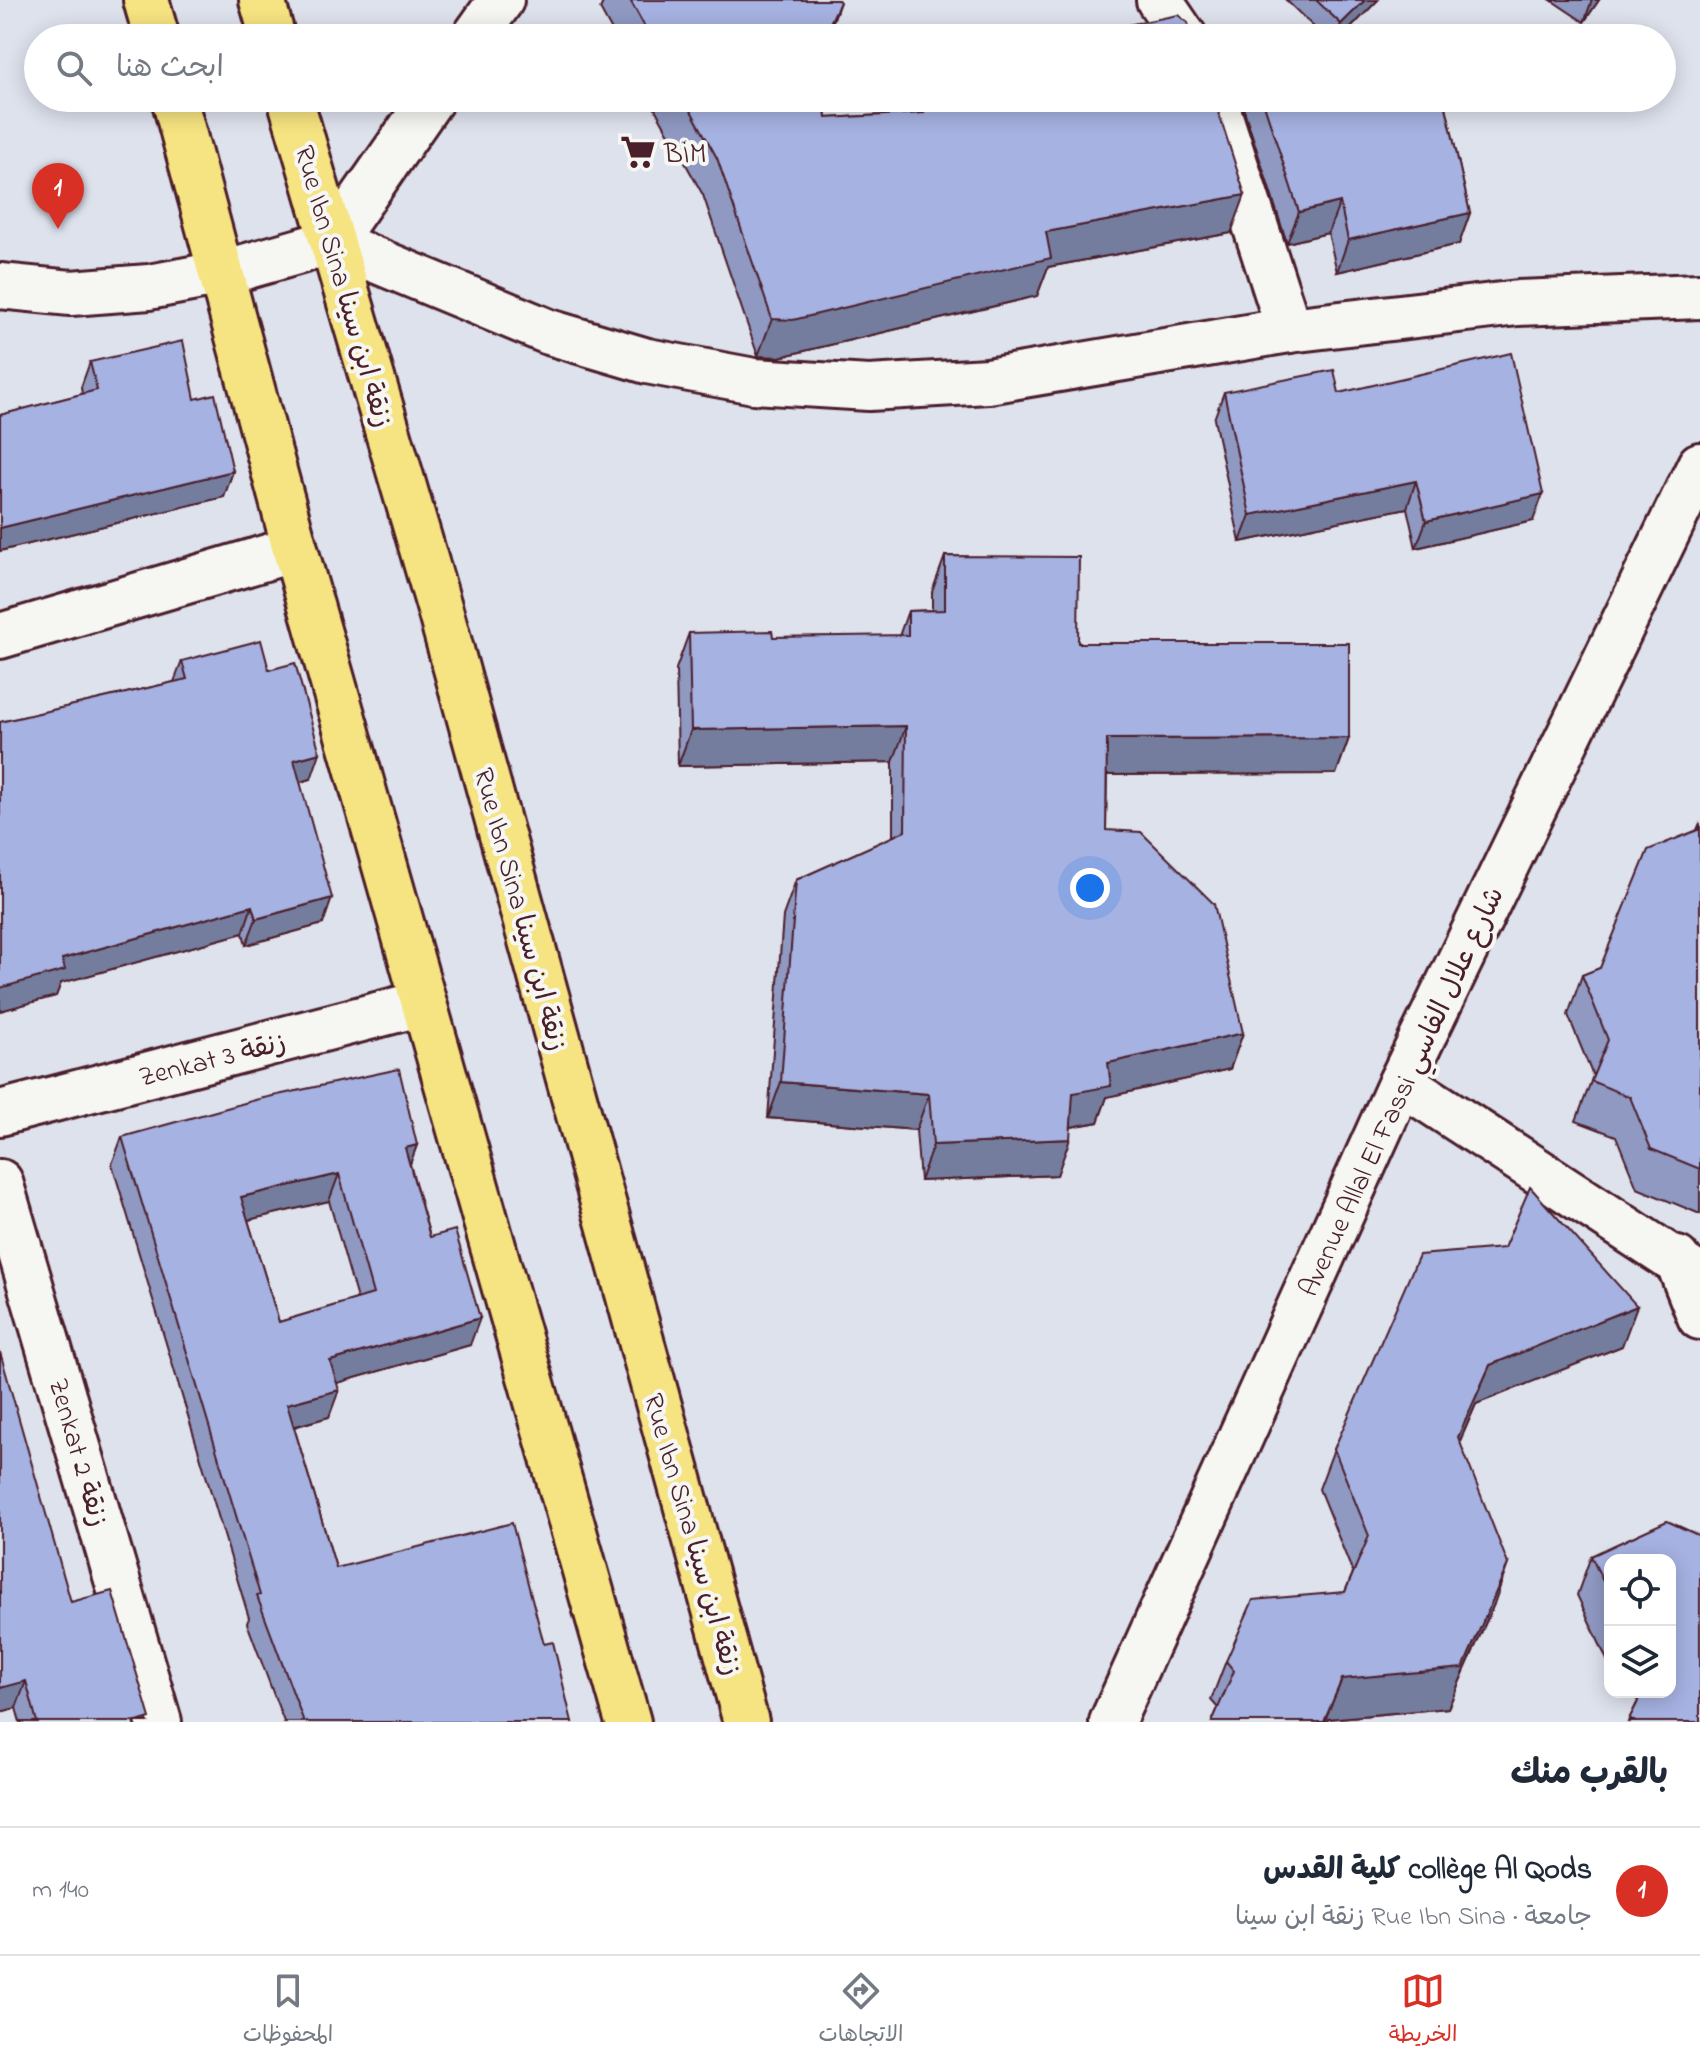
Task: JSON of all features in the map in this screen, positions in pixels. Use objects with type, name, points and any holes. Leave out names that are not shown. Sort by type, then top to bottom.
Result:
[{"type":"main road","points":[[146,0],[153,24]]},
{"type":"main road","points":[[262,0],[269,24]]},
{"type":"main road","points":[[178,112],[295,549],[628,1722]]},
{"type":"main road","name":"Rue Ibn Sina زنقة ابن سينا","points":[[294,112],[440,610],[746,1722]]},
{"type":"street","points":[[484,24],[501,0]]},
{"type":"street","points":[[1159,0],[1175,24]]},
{"type":"street","points":[[332,242],[422,112]]},
{"type":"street","points":[[1219,112],[1289,330]]},
{"type":"street","points":[[0,286],[71,293],[149,287],[223,273],[332,242],[549,332],[647,361],[754,381],[869,388],[988,381],[1289,330],[1518,303],[1700,296]]},
{"type":"street","name":"Avenue Allal El Fassi شارع علال الفاسي","points":[[1112,1722],[1401,1082],[1700,465]]},
{"type":"street","points":[[0,636],[295,549]]},
{"type":"street","name":"Zenkat 3 زنقة","points":[[0,1113],[423,1003]]},
{"type":"street","points":[[1401,1082],[1688,1268],[1700,1317]]},
{"type":"street","name":"Zenkat 2 زنقة","points":[[0,1182],[159,1722]]},
{"type":"building","points":[[630,0],[840,2],[830,24],[643,24]]},
{"type":"building","points":[[1316,0],[1365,0],[1341,24]]},
{"type":"building","points":[[1178,15],[1188,24],[1132,24]]},
{"type":"building","points":[[692,112],[825,112],[826,118],[924,112],[1218,112],[1245,195],[1046,232],[1051,258],[793,320],[772,319],[717,158]]},
{"type":"building","points":[[1267,112],[1447,112],[1470,213],[1348,240],[1340,202],[1299,212]]},
{"type":"building","points":[[183,341],[195,399],[215,394],[233,471],[0,528],[0,415],[97,390],[90,362]]},
{"type":"building","points":[[1511,353],[1543,494],[1426,521],[1416,481],[1250,515],[1224,392],[1334,370],[1339,393]]},
{"type":"building","points":[[945,556],[1079,557],[1078,643],[1349,643],[1349,738],[1107,739],[1106,830],[1141,832],[1214,904],[1243,1033],[1108,1063],[1111,1086],[1073,1093],[1070,1139],[933,1145],[929,1094],[781,1082],[796,880],[905,831],[906,726],[691,730],[689,633],[772,631],[773,637],[908,635],[908,611],[945,610]]},
{"type":"building","points":[[261,640],[269,670],[295,663],[320,753],[294,760],[332,898],[256,919],[252,906],[62,959],[65,970],[0,988],[0,722],[187,679],[182,661]]},
{"type":"building","points":[[1700,829],[1700,1169],[1651,1149],[1630,1097],[1591,1081],[1608,1040],[1582,975],[1600,968],[1648,850]]},
{"type":"building","points":[[399,1069],[417,1145],[405,1148],[430,1237],[455,1230],[480,1318],[330,1361],[339,1390],[287,1404],[336,1568],[512,1523],[544,1644],[553,1642],[572,1722],[304,1722],[257,1596],[260,1595],[122,1137],[259,1099]],"holes":[[[339,1174],[373,1294],[279,1322],[241,1197]]]},
{"type":"building","points":[[1530,1187],[1637,1306],[1490,1365],[1458,1437],[1508,1564],[1463,1668],[1342,1679],[1324,1722],[1212,1722],[1234,1671],[1226,1661],[1253,1600],[1345,1592],[1369,1536],[1334,1449],[1419,1255],[1504,1248]]},
{"type":"building","points":[[0,1352],[71,1602],[112,1591],[150,1718],[137,1722],[37,1722],[26,1681],[0,1688]]},
{"type":"building","points":[[1667,1521],[1700,1536],[1700,1722],[1636,1722],[1629,1719],[1640,1698],[1676,1698],[1676,1554],[1604,1554],[1604,1583],[1591,1556]]},
{"type":"place","name":"BİM","points":[[638,152]]},
{"type":"place","name":"collège Al Qods كلية القدس","points":[[58,229]]}]
